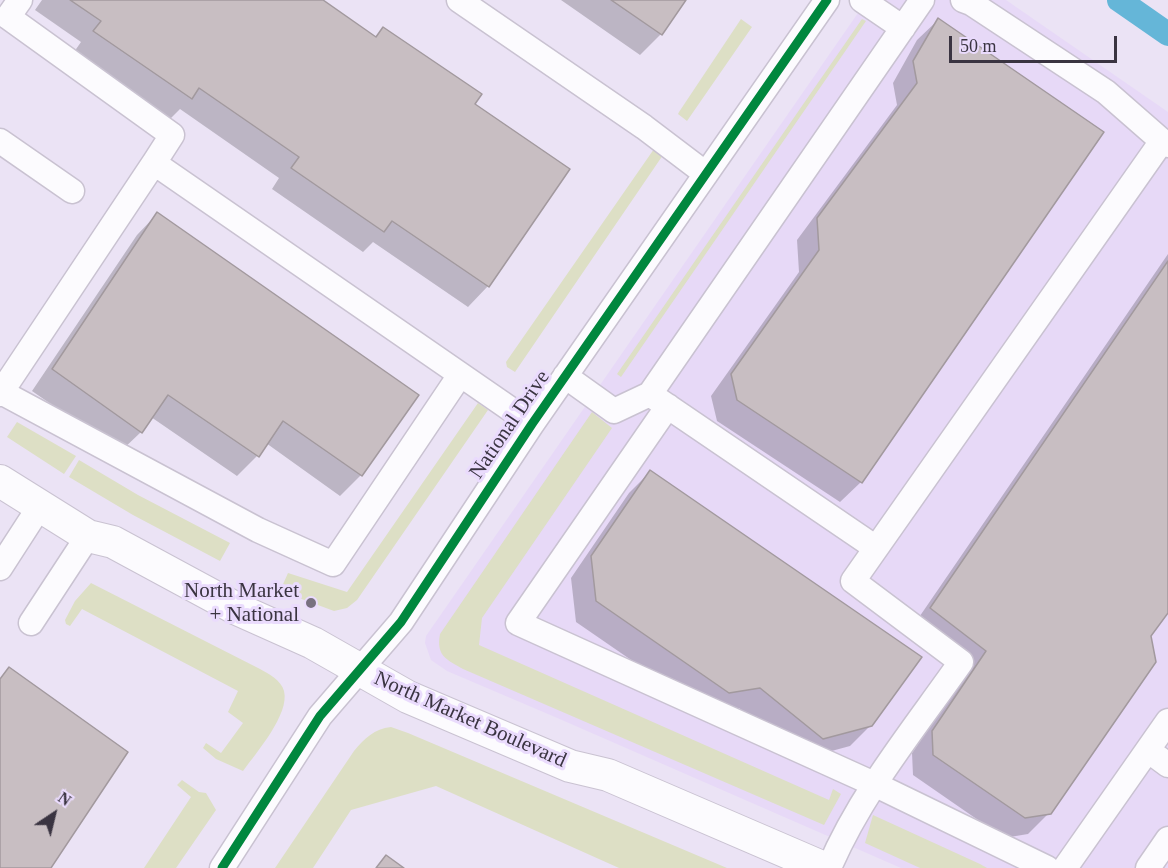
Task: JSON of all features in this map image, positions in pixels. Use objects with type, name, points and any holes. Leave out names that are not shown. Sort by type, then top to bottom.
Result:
[{"type":"main road","name":"North Market Boulevard","points":[[0,482],[88,536],[113,542],[237,609],[313,643],[419,702],[570,766],[608,775],[824,868]]},
{"type":"street","points":[[20,0],[8,17],[172,135],[0,393],[258,530],[333,564],[460,375]]},
{"type":"street","points":[[459,0],[644,127],[706,174]]},
{"type":"street","name":"National Drive","points":[[222,868],[320,716],[401,622],[532,424],[827,0]]},
{"type":"street","points":[[862,0],[903,28]]},
{"type":"street","points":[[922,0],[659,400],[518,622],[874,784],[1047,868]]},
{"type":"street","points":[[829,868],[842,838],[874,784],[961,662],[853,581],[1165,143],[1106,92],[971,3],[963,0]]},
{"type":"street","points":[[0,141],[72,191]]},
{"type":"street","points":[[154,163],[532,424]]},
{"type":"street","points":[[566,376],[614,411],[659,400],[876,548]]},
{"type":"street","points":[[0,568],[40,506]]},
{"type":"street","points":[[31,623],[88,536]]},
{"type":"street","points":[[1065,868],[1168,722]]},
{"type":"street","points":[[1149,751],[1168,765]]},
{"type":"street","points":[[1148,868],[1168,839]]},
{"type":"shaded area","points":[[867,0],[1006,0],[1168,112],[1168,868],[901,868],[447,671],[431,660],[425,643],[426,636]]},
{"type":"green space","points":[[741,19],[752,27],[687,121],[678,114],[679,112]]},
{"type":"green space","points":[[862,19],[866,21],[621,377],[617,374]]},
{"type":"green space","points":[[654,149],[663,155],[515,372],[507,367],[506,362]]},
{"type":"green space","points":[[478,403],[488,410],[357,600],[347,608],[334,611],[280,591],[288,573],[347,592]]},
{"type":"green space","points":[[592,412],[612,428],[482,618],[479,645],[829,800],[833,789],[841,794],[824,825],[463,669],[447,659],[441,652],[440,634]]},
{"type":"green space","points":[[17,422],[76,456],[64,474],[7,437]]},
{"type":"green space","points":[[79,460],[138,495],[230,543],[220,561],[133,515],[69,477]]},
{"type":"green space","points":[[91,583],[260,669],[280,684],[284,691],[282,711],[271,733],[243,771],[216,759],[203,748],[206,743],[221,753],[243,723],[228,712],[238,691],[82,609],[70,626],[66,624],[65,620],[75,601]]},
{"type":"green space","points":[[391,727],[727,868],[619,868],[436,786],[351,810],[313,868],[275,868],[354,751],[370,735]]},
{"type":"green space","points":[[182,780],[199,792],[206,793],[216,810],[176,868],[144,868],[191,797],[177,785]]},
{"type":"green space","points":[[873,815],[987,868],[920,868],[865,843]]},
{"type":"building","points":[[70,0],[323,0],[376,37],[383,27],[482,94],[475,104],[570,169],[489,287],[392,221],[384,232],[291,168],[299,157],[199,88],[192,99],[93,31],[101,21]]},
{"type":"building","points":[[611,0],[686,0],[662,35]]},
{"type":"building","points":[[938,18],[1104,132],[862,483],[737,400],[731,374],[819,250],[817,218],[917,83],[913,61]]},
{"type":"building","points":[[157,212],[419,395],[362,476],[283,421],[259,457],[168,395],[142,433],[52,369]]},
{"type":"building","points":[[1168,261],[1168,613],[1151,636],[1156,662],[1051,814],[1025,818],[933,755],[932,731],[986,651],[930,608]]},
{"type":"building","points":[[650,470],[922,657],[872,726],[823,739],[760,688],[729,693],[596,601],[591,556]]},
{"type":"building","points":[[9,667],[128,752],[51,868],[0,868],[0,679]]},
{"type":"building","points":[[386,855],[404,868],[376,868]]},
{"type":"waterway","points":[[1119,0],[1168,34]]},
{"type":"cycle path","points":[[222,868],[320,716],[401,622],[532,424],[827,0]]},
{"type":"place","name":"North Market + National","points":[[311,603]]}]
